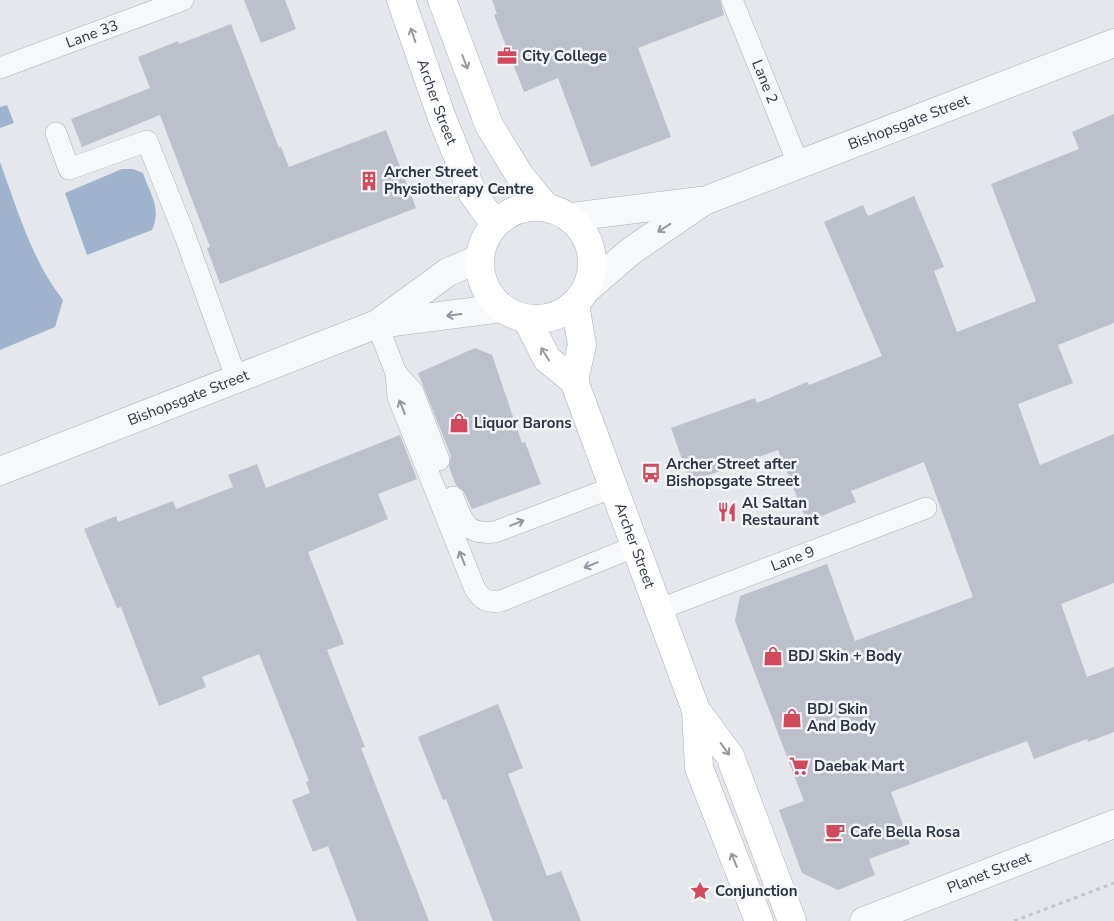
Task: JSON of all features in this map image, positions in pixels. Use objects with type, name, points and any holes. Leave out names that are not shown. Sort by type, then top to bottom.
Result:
[{"type":"main road","name":"Archer Street","points":[[401,0],[442,118],[473,194],[495,224]]},
{"type":"main road","points":[[442,0],[489,125],[520,176],[544,205],[571,217],[588,237],[593,263],[581,297],[582,345],[574,381],[547,359],[527,319]]},
{"type":"main road","points":[[544,205],[520,208],[495,224],[484,240],[479,259],[481,277],[489,294],[502,308],[527,319],[546,318],[562,314],[581,297]]},
{"type":"main road","name":"Archer Street","points":[[574,381],[696,710],[699,768],[759,921]]},
{"type":"main road","name":"Archer Street","points":[[696,710],[730,756],[792,921]]},
{"type":"street","name":"Bishopsgate Street","points":[[581,297],[631,251],[704,201],[798,163],[1114,43]]},
{"type":"street","name":"Bishopsgate Street","points":[[571,217],[704,201]]},
{"type":"street","name":"Bishopsgate Street","points":[[0,471],[377,324],[448,272],[479,259]]},
{"type":"street","name":"Bishopsgate Street","points":[[377,324],[502,308]]},
{"type":"street","name":"Planet Street","points":[[864,921],[1114,824]]},
{"type":"lane","name":"Lane 33","points":[[0,68],[183,0]]},
{"type":"lane","name":"Lane 2","points":[[732,0],[798,163]]},
{"type":"lane","points":[[56,133],[69,169],[147,141],[185,236],[237,380]]},
{"type":"lane","points":[[377,324],[396,374],[398,397],[475,589],[481,598],[491,602],[501,601],[636,546]]},
{"type":"lane","points":[[396,374],[413,392],[462,520],[469,529],[482,533],[495,532],[614,487]]},
{"type":"lane","name":"Lane 9","points":[[660,609],[926,508]]},
{"type":"path","points":[[1014,921],[1114,883]]},
{"type":"water","points":[[7,105],[14,123],[0,128],[0,107]]},
{"type":"water","points":[[0,162],[19,216],[34,251],[52,285],[63,300],[55,327],[0,350]]},
{"type":"water","points":[[122,169],[133,169],[143,173],[155,208],[156,215],[152,230],[87,255],[65,193]]},
{"type":"building","points":[[244,0],[285,0],[296,29],[261,43]]},
{"type":"building","points":[[492,0],[720,0],[724,15],[638,48],[671,137],[591,167],[558,78],[524,92],[494,15],[497,14]]},
{"type":"building","points":[[231,24],[279,148],[281,147],[289,167],[386,130],[416,208],[220,284],[207,248],[210,247],[160,115],[82,147],[71,119],[150,88],[138,57],[178,41],[179,44]]},
{"type":"building","points":[[1114,114],[1114,323],[1058,345],[1073,383],[1018,404],[1040,465],[1114,434],[1114,583],[1061,604],[1087,677],[1114,667],[1114,732],[1088,742],[1087,739],[1034,759],[1027,741],[891,792],[910,844],[869,859],[875,875],[838,890],[802,873],[779,810],[804,801],[735,621],[740,596],[827,564],[855,641],[973,597],[924,462],[851,491],[856,502],[807,522],[778,450],[690,482],[671,428],[755,398],[757,403],[807,382],[809,385],[882,356],[824,222],[863,205],[868,216],[914,196],[944,267],[934,271],[957,332],[1036,301],[991,184],[1079,149],[1072,132]]},
{"type":"building","name":"Liquor Barons","points":[[475,348],[492,355],[522,443],[525,442],[541,484],[472,509],[464,492],[456,485],[449,467],[451,456],[418,373]]},
{"type":"building","points":[[400,435],[417,479],[378,494],[388,519],[308,552],[344,644],[327,650],[365,747],[361,748],[429,921],[357,921],[328,846],[313,852],[292,800],[310,793],[306,782],[309,781],[259,654],[202,677],[206,687],[159,706],[121,607],[117,608],[84,529],[116,516],[118,522],[173,501],[176,509],[233,487],[228,475],[257,464],[266,488]]},
{"type":"building","points":[[498,704],[523,768],[508,774],[547,876],[561,871],[581,921],[493,921],[446,799],[443,800],[418,737]]},
{"type":"place","name":"City College","points":[[507,56]]},
{"type":"place","name":"Archer Street Physiotherapy Centre","points":[[369,181]]},
{"type":"place","name":"Liquor Barons","points":[[459,423]]},
{"type":"place","name":"Archer Street after Bishopsgate Street","points":[[651,473]]},
{"type":"place","name":"Al Saltan Restaurant","points":[[727,512]]},
{"type":"place","name":"BDJ Skin + Body","points":[[773,656]]},
{"type":"place","name":"BDJ Skin And Body","points":[[792,718]]},
{"type":"place","name":"Daebak Mart","points":[[799,766]]},
{"type":"place","name":"Cafe Bella Rosa","points":[[835,832]]},
{"type":"place","name":"Conjunction","points":[[700,891]]}]
